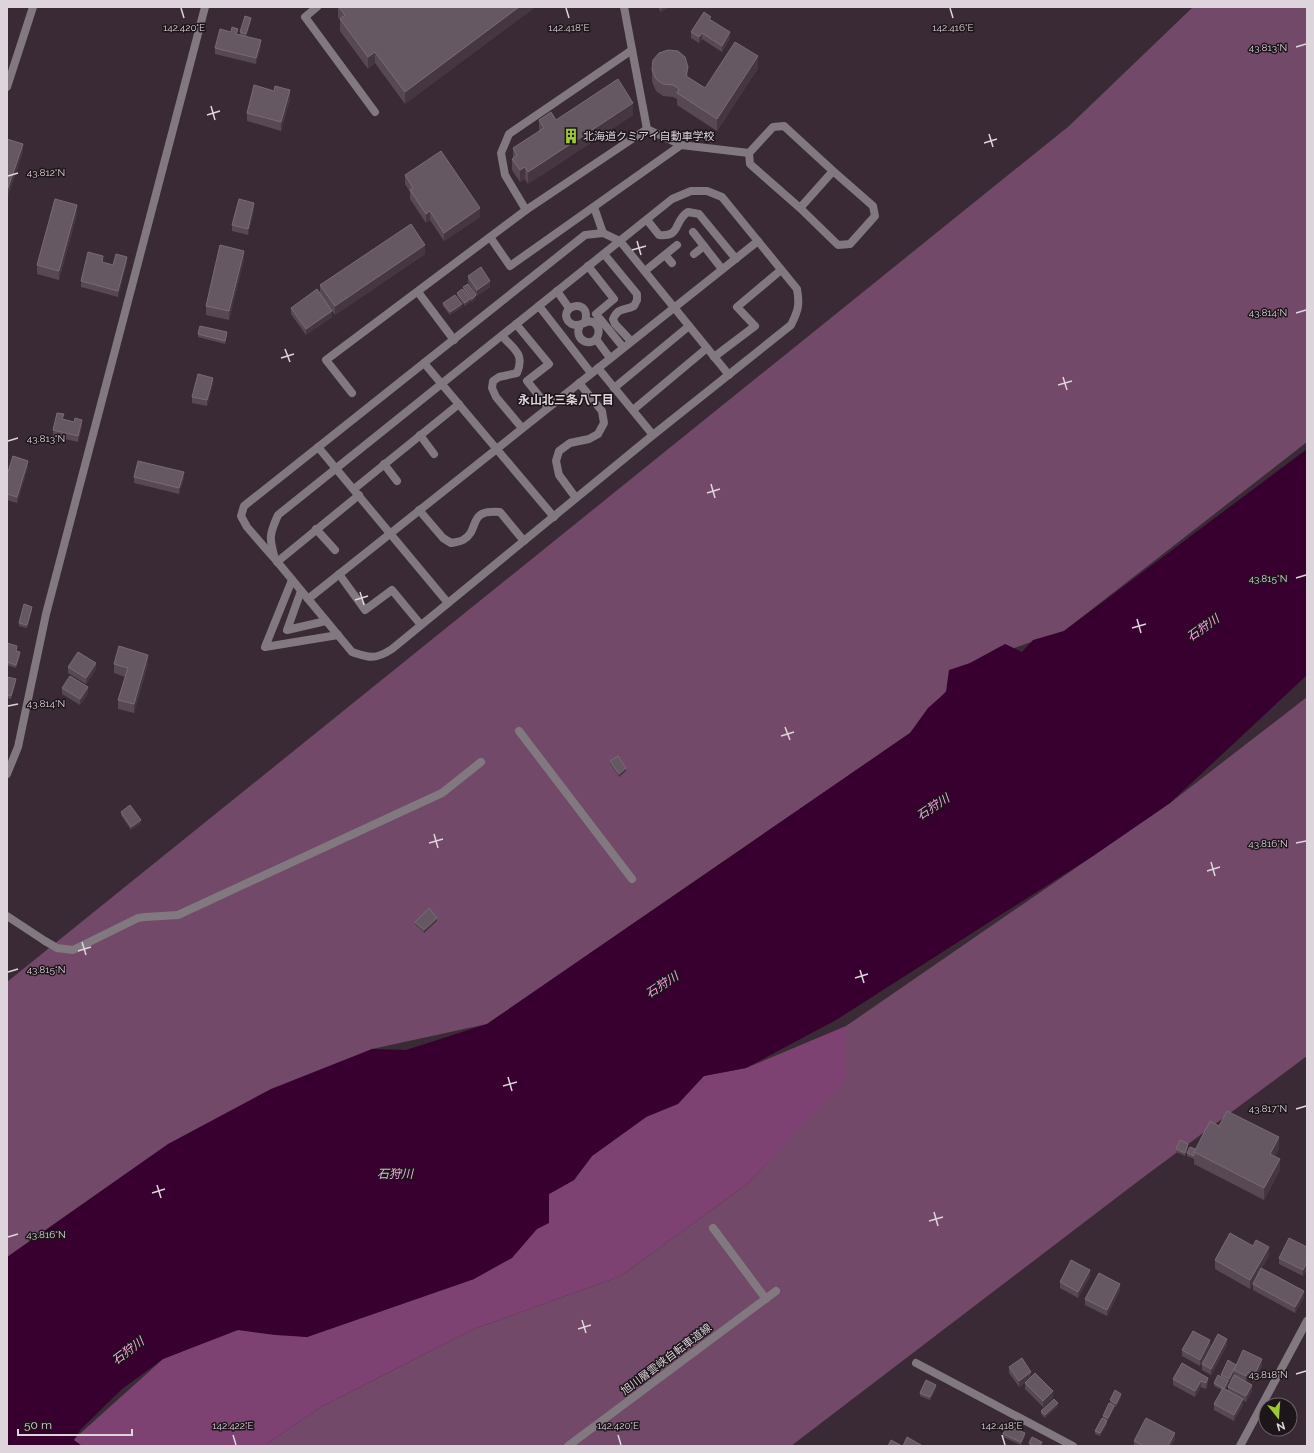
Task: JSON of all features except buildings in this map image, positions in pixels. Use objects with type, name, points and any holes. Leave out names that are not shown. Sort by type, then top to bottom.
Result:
[{"type":"street","points":[[7,87],[33,7]]},
{"type":"street","points":[[7,774],[18,747],[46,614],[205,7]]},
{"type":"street","points":[[317,7],[305,18],[375,112]]},
{"type":"street","points":[[624,7],[647,129]]},
{"type":"street","points":[[526,210],[505,175],[502,153],[509,134],[632,50]]},
{"type":"street","points":[[784,126],[833,171],[873,206],[875,216],[850,244],[838,245],[800,208],[750,164],[750,153],[773,128],[784,126]]},
{"type":"street","points":[[647,129],[681,145],[750,153]]},
{"type":"street","points":[[352,393],[326,360],[526,210],[647,129]]},
{"type":"street","points":[[490,237],[510,266],[681,145]]},
{"type":"street","points":[[800,208],[833,171]]},
{"type":"street","points":[[276,560],[270,542],[270,537],[278,515],[588,266],[604,254],[620,241],[647,220],[672,199],[691,191],[707,191],[722,197],[797,289],[799,302],[796,315],[791,326],[576,498],[392,649],[381,656],[367,657],[352,652],[247,527],[241,516],[244,506],[585,235],[603,233],[620,241],[729,375]]},
{"type":"street","points":[[594,207],[603,233]]},
{"type":"street","points":[[647,220],[660,235],[668,236],[675,232],[682,216],[688,212],[699,214],[736,259]]},
{"type":"street","points":[[693,232],[722,269]]},
{"type":"street","points":[[308,599],[758,241]]},
{"type":"street","points":[[645,271],[677,245]]},
{"type":"street","points":[[694,254],[704,246]]},
{"type":"street","points":[[604,254],[637,294],[637,300],[634,306],[621,309],[616,313],[613,319],[615,324],[631,341]]},
{"type":"street","points":[[665,255],[672,263]]},
{"type":"street","points":[[588,266],[614,299],[596,314],[624,347]]},
{"type":"street","points":[[714,357],[755,326],[737,307],[781,270]]},
{"type":"street","points":[[557,291],[570,308]]},
{"type":"street","points":[[418,292],[454,340]]},
{"type":"street","points":[[539,306],[595,370],[614,388],[654,435]]},
{"type":"street","points":[[582,323],[578,330],[578,335],[581,339],[586,342],[591,342],[596,339],[598,328],[595,324],[590,321],[582,323],[574,326],[569,323],[566,318],[566,312],[570,308],[580,306],[585,310],[586,316],[582,323]]},
{"type":"street","points":[[516,324],[549,364],[527,381],[548,407]]},
{"type":"street","points":[[614,388],[689,326]]},
{"type":"street","points":[[502,336],[520,356],[521,364],[517,373],[499,376],[493,381],[492,388],[496,397],[522,428]]},
{"type":"street","points":[[596,339],[610,358]]},
{"type":"street","points":[[633,410],[707,348]]},
{"type":"street","points":[[424,363],[554,516]]},
{"type":"street","points":[[576,498],[559,475],[556,461],[559,451],[570,443],[590,439],[598,434],[604,423],[602,411],[579,383]]},
{"type":"street","points":[[276,560],[316,529],[384,464],[459,404]]},
{"type":"street","points":[[420,435],[434,454]]},
{"type":"street","points":[[318,447],[448,603]]},
{"type":"street","points":[[384,464],[398,481]]},
{"type":"street","points":[[419,510],[443,538],[451,543],[463,541],[470,534],[475,521],[480,515],[490,511],[500,512],[524,541]]},
{"type":"street","points":[[316,529],[335,550]]},
{"type":"street","points":[[339,574],[365,610],[392,590],[421,625]]},
{"type":"street","points":[[292,580],[265,647],[338,635]]},
{"type":"street","points":[[301,591],[287,630],[326,621]]},
{"type":"street","points":[[519,731],[632,879]]},
{"type":"street","points":[[7,916],[57,948],[73,950],[138,918],[178,915],[442,793],[481,762]]},
{"type":"street","points":[[713,1228],[766,1299]]},
{"type":"street","name":"旭川層雲峡自転車道線","points":[[568,1446],[776,1291]]},
{"type":"street","points":[[1240,1446],[1307,1321]]},
{"type":"street","points":[[916,1363],[1073,1446]]},
{"type":"shaded area","points":[[1193,7],[1307,7],[1307,442],[1064,631],[970,663],[910,733],[487,1024],[372,1049],[7,1267],[7,982],[1069,126]]},
{"type":"shaded area","points":[[1307,697],[1307,1056],[1141,1179],[791,1446],[264,1446],[319,1408],[474,1329],[621,1276],[747,1184],[845,1080],[846,1026],[1170,803]]},
{"type":"shaded area","points":[[846,1026],[846,1080],[747,1184],[621,1276],[474,1329],[319,1408],[264,1446],[82,1446],[73,1440],[163,1359],[238,1329],[307,1337],[474,1279],[549,1194],[574,1180],[592,1156],[703,1076],[746,1068]]},
{"type":"water","name":"石狩川","points":[[1307,449],[1307,675],[1170,803],[1093,856],[836,1020],[746,1068],[704,1076],[678,1104],[646,1117],[592,1156],[574,1180],[549,1194],[549,1223],[537,1229],[512,1258],[474,1279],[307,1337],[275,1335],[238,1330],[163,1359],[122,1389],[81,1429],[74,1440],[82,1446],[7,1446],[7,1257],[168,1144],[271,1089],[372,1049],[406,1050],[487,1024],[910,733],[928,708],[946,692],[949,670],[970,663],[1005,644],[1022,652],[1033,640],[1064,631]]},
{"type":"place","name":"北海道クミアイ自動車学校","points":[[571,136]]},
{"type":"district","name":"永山北三条八丁目","points":[[566,400]]}]
